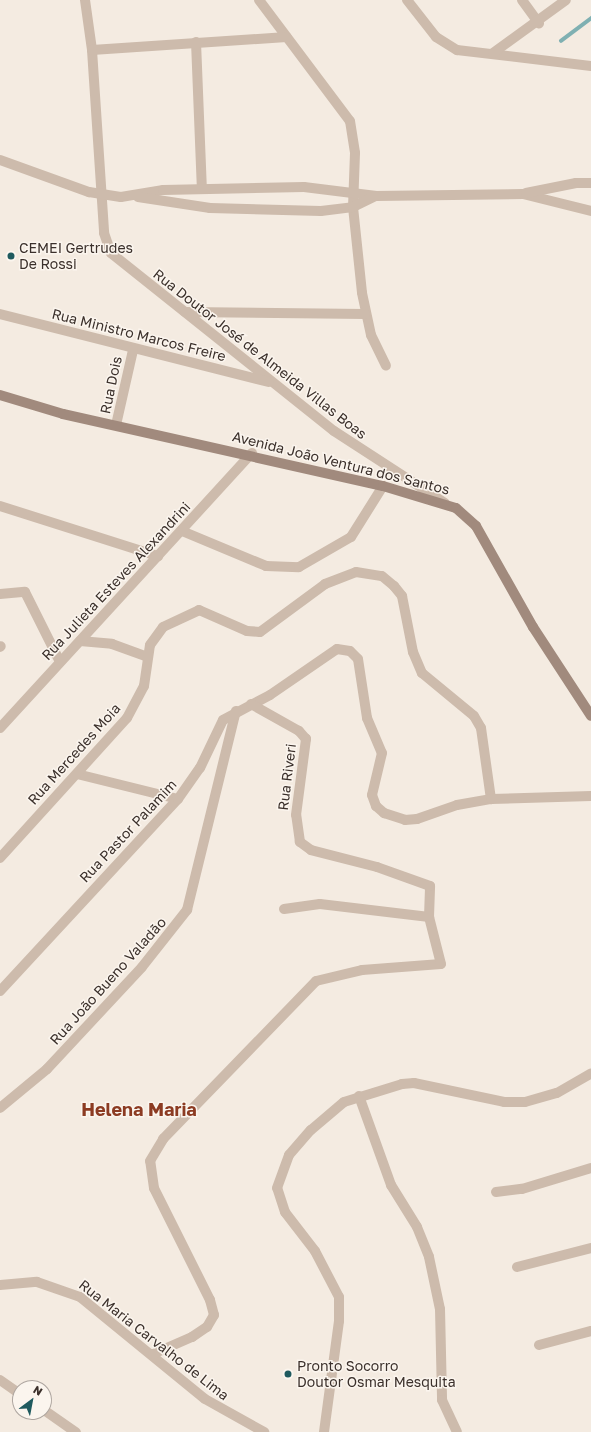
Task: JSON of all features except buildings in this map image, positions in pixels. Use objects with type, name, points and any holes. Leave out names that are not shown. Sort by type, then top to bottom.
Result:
[{"type":"main road","name":"Avenida João Ventura dos Santos","points":[[0,395],[116,425],[252,454],[383,486],[447,504],[476,526],[529,621],[591,716]]},
{"type":"street","name":"Rua Doutor José de Almeida Villas Boas","points":[[85,0],[92,50],[104,233],[110,253],[272,383],[377,462],[447,504]]},
{"type":"street","points":[[260,0],[286,37],[350,121],[355,153],[353,207],[365,314],[386,366]]},
{"type":"street","points":[[407,0],[446,45],[591,66]]},
{"type":"street","points":[[522,0],[539,23]]},
{"type":"street","points":[[493,53],[539,23],[566,0]]},
{"type":"street","points":[[92,50],[286,37]]},
{"type":"street","points":[[196,42],[202,189]]},
{"type":"street","points":[[0,160],[102,195],[131,195],[202,189],[304,187],[353,191],[376,196],[523,194],[576,182],[591,183]]},
{"type":"street","points":[[523,194],[591,211]]},
{"type":"street","points":[[131,195],[210,208],[321,210],[353,207],[376,196]]},
{"type":"street","points":[[185,312],[365,314]]},
{"type":"street","name":"Rua Ministro Marcos Freire","points":[[0,314],[133,350],[272,383]]},
{"type":"street","name":"Rua Dois","points":[[116,425],[133,350]]},
{"type":"street","name":"Rua Julieta Esteves Alexandrini","points":[[0,728],[252,454]]},
{"type":"street","points":[[182,531],[266,566],[299,567],[351,537],[383,486]]},
{"type":"street","points":[[0,506],[158,556]]},
{"type":"street","name":"Rua Mercedes Moia","points":[[0,858],[77,774],[138,702],[144,686],[147,657],[150,645],[162,626],[192,611],[210,612],[247,631],[260,632],[342,575],[356,572],[382,576],[402,596],[413,652],[422,673],[466,706],[481,728],[491,800]]},
{"type":"street","points":[[0,594],[25,592],[60,662]]},
{"type":"street","points":[[80,641],[112,644],[147,657]]},
{"type":"street","name":"Rua Pastor Palamim","points":[[0,991],[178,799],[200,768],[219,725],[236,711],[251,704],[326,653],[336,649],[350,651],[358,659],[367,718],[382,753],[372,795],[376,806],[384,813],[405,820],[491,800],[591,796]]},
{"type":"street","name":"Rua Riveri","points":[[251,704],[299,731],[306,740],[296,815],[298,835],[304,846],[430,886],[430,917]]},
{"type":"street","name":"Rua João Bueno Valadão","points":[[0,1108],[52,1063],[142,967],[187,910],[236,711]]},
{"type":"street","points":[[77,774],[178,799]]},
{"type":"street","points":[[154,1354],[192,1338],[207,1327],[214,1315],[210,1300],[154,1188],[150,1162],[163,1139],[316,982],[362,970],[441,964],[430,917],[320,904],[284,909]]},
{"type":"street","points":[[324,1432],[339,1322],[339,1297],[315,1250],[285,1212],[277,1188],[283,1166],[310,1130],[344,1102],[359,1096],[414,1083],[457,1094],[525,1102],[557,1093],[591,1073]]},
{"type":"street","points":[[359,1096],[391,1185],[418,1227],[429,1257],[440,1309],[442,1400],[457,1432]]},
{"type":"street","points":[[496,1192],[522,1189],[591,1168]]},
{"type":"street","points":[[517,1267],[591,1248]]},
{"type":"street","name":"Rua Maria Carvalho de Lima","points":[[4,1284],[37,1282],[67,1290],[154,1354],[205,1399],[264,1432]]},
{"type":"street","points":[[0,1291],[4,1284]]},
{"type":"street","points":[[539,1345],[591,1331]]},
{"type":"street","points":[[0,1380],[12,1388]]},
{"type":"street","points":[[52,1416],[76,1432]]},
{"type":"waterway","points":[[561,41],[591,18]]},
{"type":"place","name":"CEMEI Gertrudes De Rossi","points":[[11,256]]},
{"type":"place","name":"Pronto Socorro Doutor Osmar Mesquita","points":[[288,1374]]},
{"type":"district","name":"Helena Maria","points":[[139,1109]]}]
